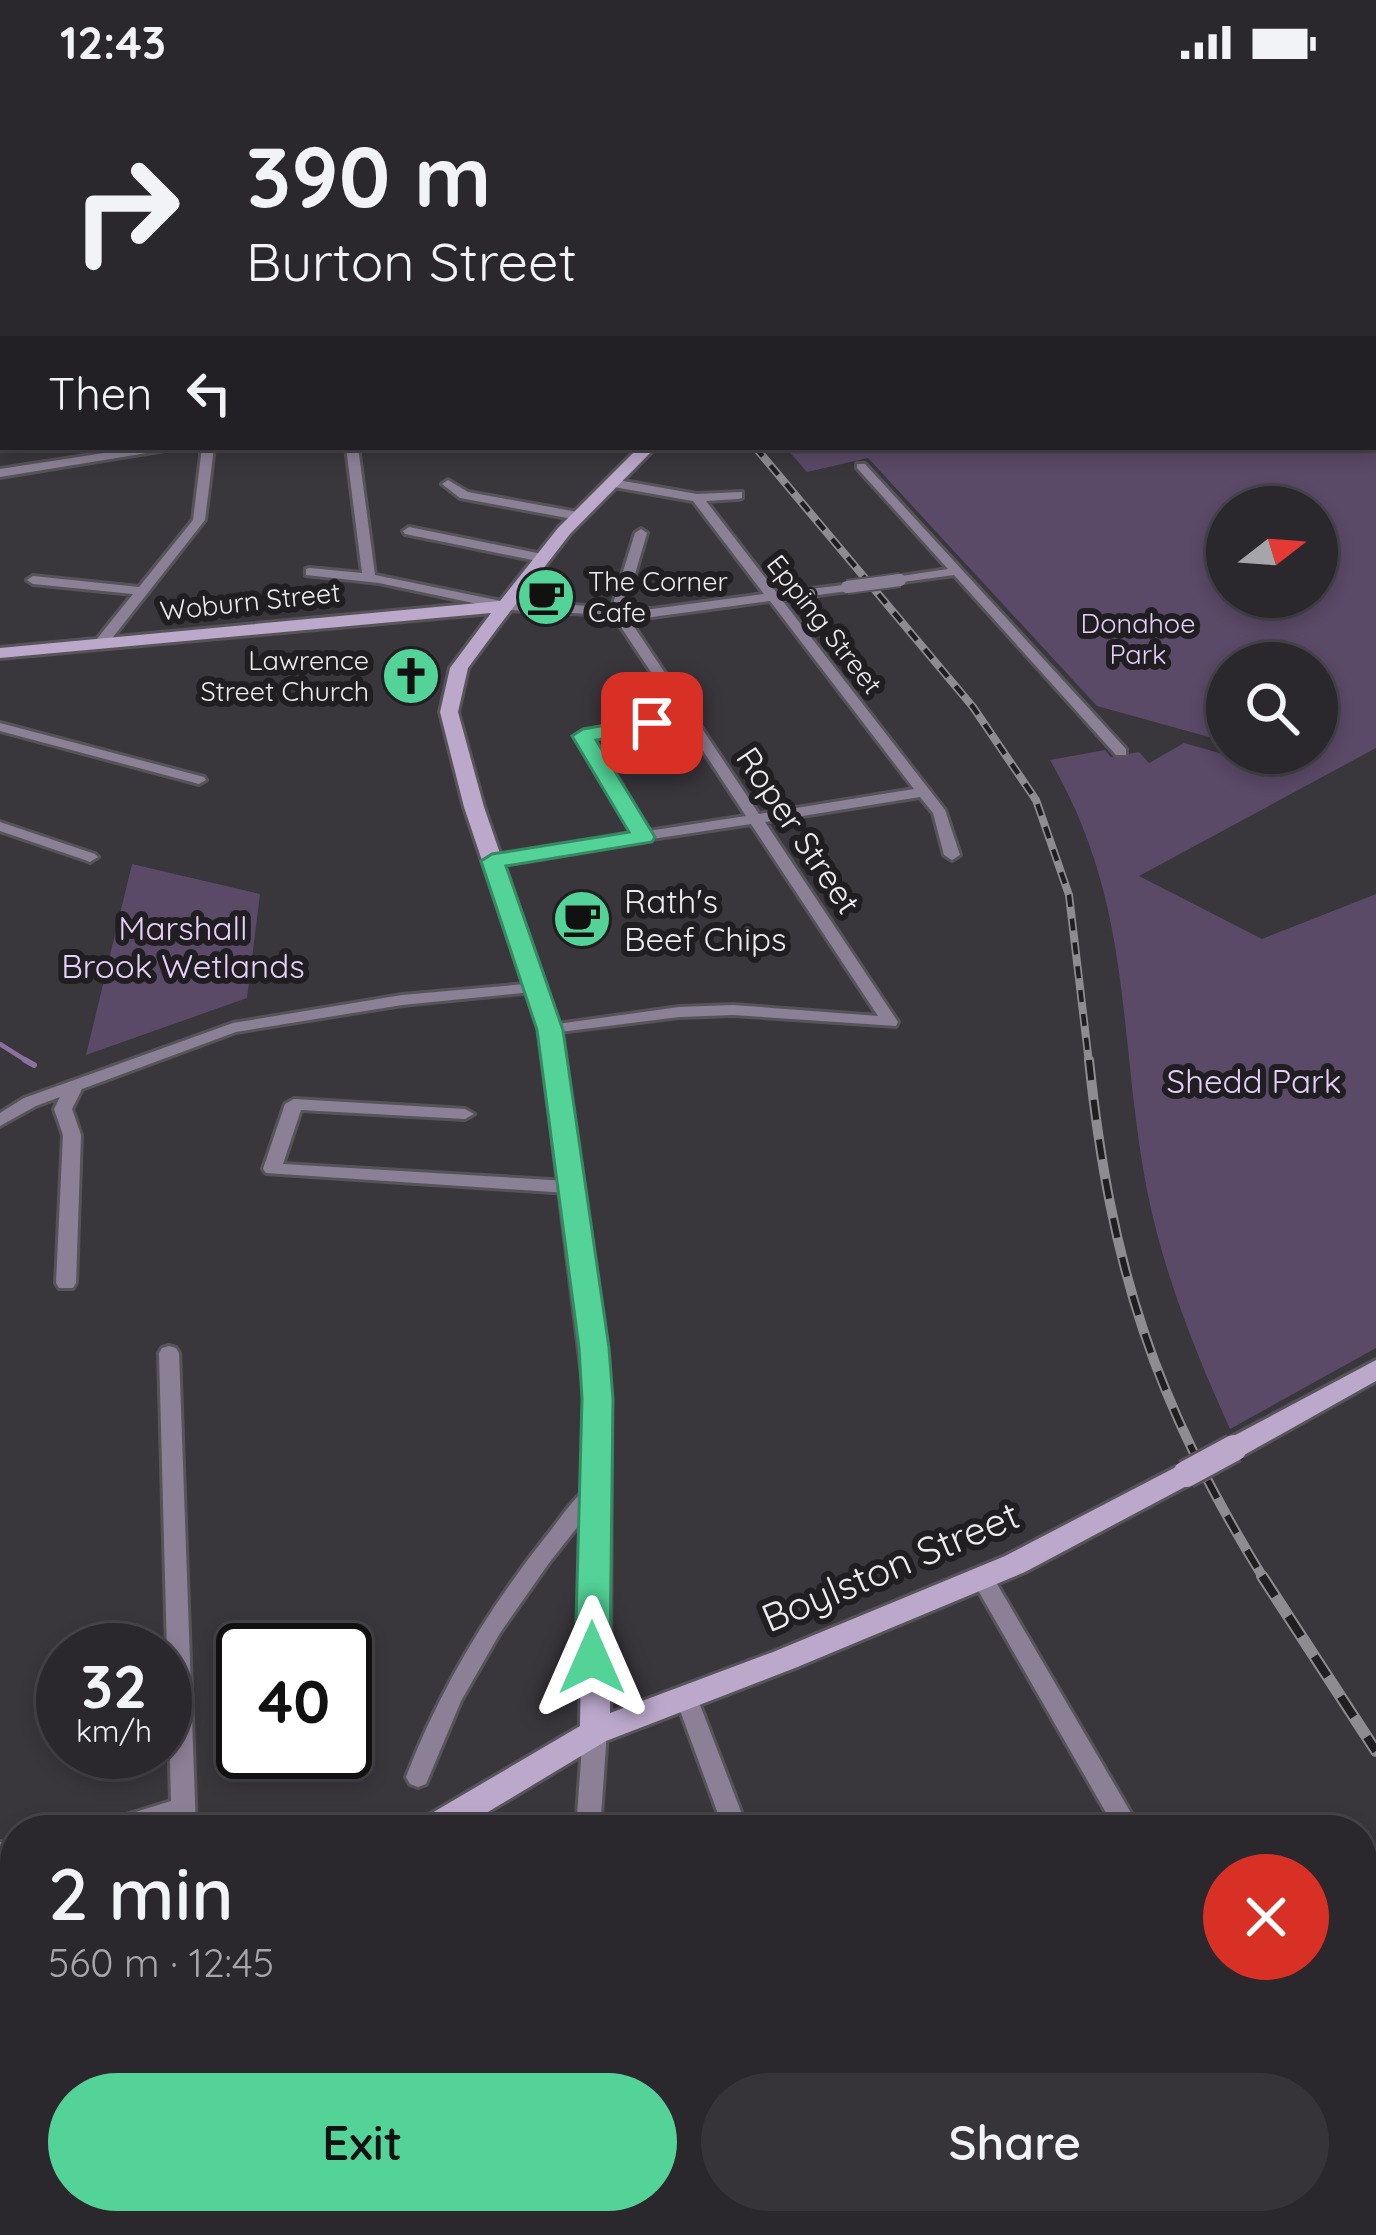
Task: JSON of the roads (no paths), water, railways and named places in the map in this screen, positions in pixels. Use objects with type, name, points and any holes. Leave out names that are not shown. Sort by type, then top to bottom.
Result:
[{"type":"main road","points":[[595,1732],[594,1348],[568,1187],[550,1030],[492,861],[449,712],[459,668],[542,558],[645,450]]},
{"type":"main road","name":"Woburn Street","points":[[0,653],[506,606]]},
{"type":"main road","name":"Boylston Street","points":[[456,1815],[595,1732],[982,1578],[1071,1537],[1376,1369]]},
{"type":"street","points":[[2,474],[147,450]]},
{"type":"street","points":[[101,643],[200,520],[208,450]]},
{"type":"street","points":[[352,450],[369,578]]},
{"type":"street","points":[[862,466],[1121,752]]},
{"type":"street","points":[[612,483],[698,498],[738,495]]},
{"type":"street","points":[[448,484],[464,495],[578,516]]},
{"type":"street","name":"Epping Street","points":[[698,498],[923,792],[947,826],[952,855]]},
{"type":"street","points":[[409,531],[542,558]]},
{"type":"street","points":[[617,611],[641,533]]},
{"type":"street","points":[[310,572],[369,578],[506,606],[668,613],[958,572]]},
{"type":"street","points":[[33,580],[140,591]]},
{"type":"street","name":"Roper Street","points":[[550,1030],[694,1011],[890,1022],[617,611]]},
{"type":"street","points":[[644,837],[583,736],[687,717]]},
{"type":"street","points":[[0,728],[199,780]]},
{"type":"street","points":[[492,861],[923,792]]},
{"type":"street","points":[[0,826],[90,857]]},
{"type":"street","points":[[0,1121],[29,1102],[233,1028],[402,1000],[537,988]]},
{"type":"street","points":[[65,1282],[72,1136],[63,1109],[74,1087]]},
{"type":"street","points":[[0,1099],[29,1102]]},
{"type":"street","points":[[465,1114],[294,1104],[272,1169],[568,1187]]},
{"type":"street","points":[[170,1353],[184,1815]]},
{"type":"street","points":[[418,1778],[453,1687],[559,1533],[596,1492]]},
{"type":"street","points":[[982,1578],[1120,1815]]},
{"type":"street","points":[[686,1697],[730,1815]]},
{"type":"street","points":[[590,1815],[595,1732]]},
{"type":"waterway","points":[[0,1044],[27,1061]]},
{"type":"waterway","points":[[27,1061],[34,1065]]},
{"type":"railway","points":[[758,450],[973,707],[1036,800],[1069,895],[1089,1063]]},
{"type":"railway","points":[[1089,1060],[1110,1204],[1144,1331],[1193,1452],[1264,1579]]},
{"type":"railway","points":[[1262,1576],[1376,1751]]},
{"type":"place","name":"The Corner Cafe","points":[[546,597]]},
{"type":"place","name":"Lawrence Street Church","points":[[411,676]]},
{"type":"place","name":"Rath's Beef Chips","points":[[582,919]]},
{"type":"park label","name":"Donahoe Park","points":[[1138,638]]},
{"type":"park label","name":"Marshall Brook Wetlands","points":[[183,946]]},
{"type":"park label","name":"Shedd Park","points":[[1254,1080]]}]
